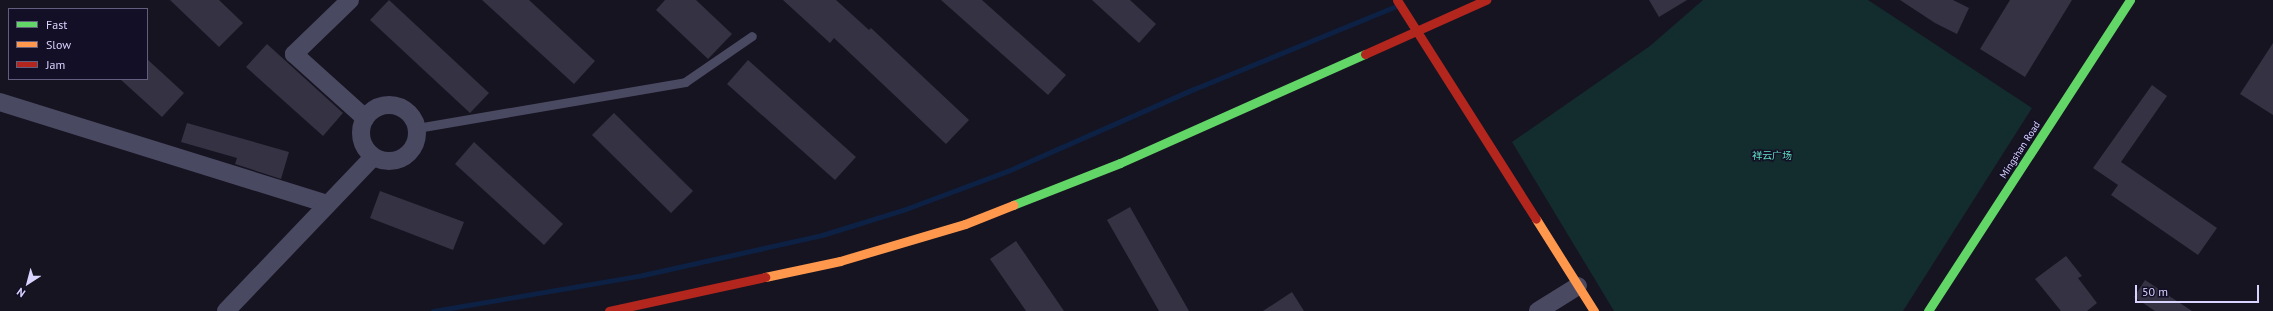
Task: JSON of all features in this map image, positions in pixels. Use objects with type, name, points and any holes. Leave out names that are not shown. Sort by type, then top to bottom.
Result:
[{"type":"street","points":[[350,0],[294,54],[365,118]]},
{"type":"street","points":[[1397,0],[1594,311]]},
{"type":"street","points":[[609,311],[840,261],[965,224],[1120,163],[1486,0]]},
{"type":"street","name":"Mingshan Road","points":[[1928,311],[2130,0]]},
{"type":"street","points":[[0,102],[327,204]]},
{"type":"street","points":[[383,105],[394,105],[404,109],[413,117],[417,128],[417,139],[413,150],[405,158],[395,162],[384,161],[373,157],[366,150],[361,139],[361,128],[365,118],[373,110],[383,105]]},
{"type":"street","points":[[226,311],[373,157]]},
{"type":"street","points":[[1538,311],[1578,286]]},
{"type":"lane","points":[[417,128],[685,82],[752,36]]},
{"type":"green space","name":"祥云广场","points":[[1703,0],[1868,0],[2032,108],[1903,311],[1614,311],[1512,142],[1650,46]]},
{"type":"building","points":[[170,0],[219,0],[243,23],[219,47]]},
{"type":"building","points":[[389,0],[489,93],[470,113],[370,20]]},
{"type":"building","points":[[482,0],[529,0],[595,61],[574,84]]},
{"type":"building","points":[[665,0],[696,0],[732,34],[708,59],[656,10]]},
{"type":"building","points":[[783,0],[836,0],[869,30],[871,28],[969,120],[946,144],[834,38],[830,43]]},
{"type":"building","points":[[941,0],[982,0],[1066,75],[1048,95]]},
{"type":"building","points":[[1092,0],[1130,0],[1156,24],[1139,43]]},
{"type":"building","points":[[1649,0],[1687,0],[1659,17]]},
{"type":"building","points":[[1900,0],[1953,0],[1969,8],[1957,34],[1935,23]]},
{"type":"building","points":[[2010,0],[2072,0],[2025,77],[1980,49]]},
{"type":"building","points":[[2273,43],[2273,115],[2240,94]]},
{"type":"building","points":[[267,44],[343,113],[323,136],[246,67]]},
{"type":"building","points":[[148,60],[184,93],[162,117],[121,80],[148,80]]},
{"type":"building","points":[[748,60],[856,157],[835,180],[727,84]]},
{"type":"building","points":[[2152,85],[2167,96],[2121,162],[2217,228],[2198,255],[2111,195],[2118,185],[2093,168]]},
{"type":"building","points":[[614,113],[693,191],[671,213],[592,135]]},
{"type":"building","points":[[187,123],[289,152],[281,179],[235,164],[237,158],[181,142]]},
{"type":"building","points":[[474,142],[563,224],[544,245],[455,164]]},
{"type":"building","points":[[380,191],[464,222],[453,250],[370,218]]},
{"type":"building","points":[[1130,207],[1189,311],[1159,311],[1107,220]]},
{"type":"building","points":[[1016,241],[1064,311],[1026,311],[990,259]]},
{"type":"building","points":[[2066,256],[2082,276],[2078,278],[2097,303],[2087,311],[2061,311],[2035,279]]},
{"type":"building","points":[[2145,280],[2192,311],[2155,311],[2134,297]]},
{"type":"building","points":[[1292,292],[1304,311],[1263,311]]},
{"type":"waterway","points":[[433,311],[643,275],[822,235],[903,210],[1010,170],[1194,89],[1396,6]]},
{"type":"traffic: fast","points":[[1928,311],[2130,0]]},
{"type":"traffic: fast","points":[[1013,205],[1120,163],[1365,54]]},
{"type":"traffic: slow","points":[[765,277],[840,261],[965,224],[1013,205]]},
{"type":"traffic: slow","points":[[1536,219],[1594,311]]},
{"type":"traffic: jam","points":[[1397,0],[1536,219]]},
{"type":"traffic: jam","points":[[1365,54],[1486,0]]},
{"type":"traffic: jam","points":[[609,311],[765,277]]}]
